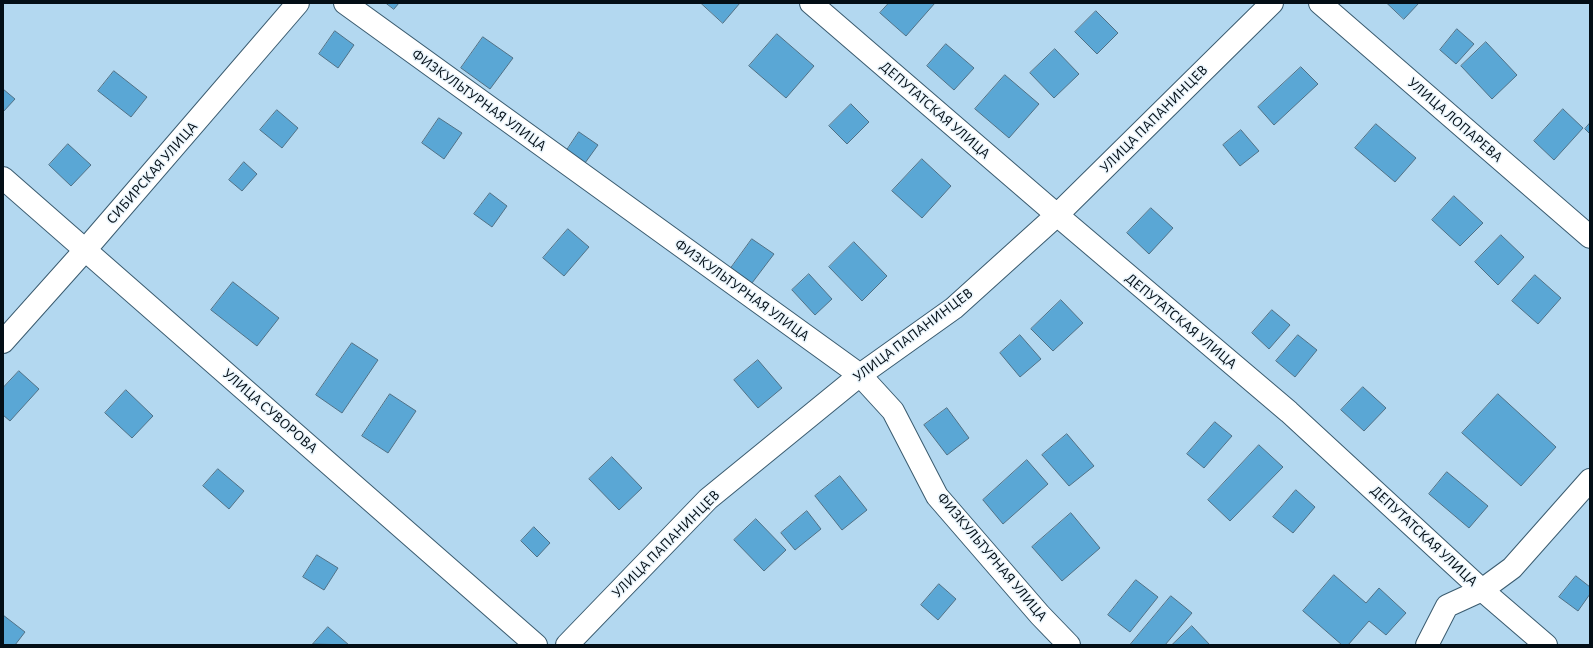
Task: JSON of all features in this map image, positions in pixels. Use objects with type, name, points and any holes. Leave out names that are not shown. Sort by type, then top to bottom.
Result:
[{"type":"street","name":"СИБИРСКАЯ УЛИЦА","points":[[3,342],[86,250],[298,3]]},
{"type":"street","name":"ФИЗКУЛЬТУРНАЯ УЛИЦА","points":[[345,3],[860,375],[893,411],[938,496],[1040,615],[1069,645]]},
{"type":"street","name":"ДЕПУТАТСКАЯ УЛИЦА","points":[[811,3],[1289,412],[1482,590],[1546,645]]},
{"type":"street","name":"УЛИЦА ПАПАНИНЦЕВ","points":[[567,645],[708,499],[860,375],[954,308],[1057,215],[1272,3]]},
{"type":"street","name":"УЛИЦА ЛОПАРЕВА","points":[[1320,3],[1590,237]]},
{"type":"street","name":"УЛИЦА СУВОРОВА","points":[[3,178],[536,645]]},
{"type":"street","points":[[1427,645],[1447,606],[1482,590],[1512,568],[1590,480]]},
{"type":"building","points":[[386,3],[399,3],[394,9]]},
{"type":"building","points":[[701,3],[740,3],[723,23]]},
{"type":"building","points":[[889,3],[935,3],[906,36],[880,13]]},
{"type":"building","points":[[1387,3],[1419,3],[1404,19]]},
{"type":"building","points":[[1096,11],[1118,33],[1097,54],[1075,32]]},
{"type":"building","points":[[1457,29],[1474,44],[1456,64],[1440,50]]},
{"type":"building","points":[[335,31],[354,45],[338,68],[319,54]]},
{"type":"building","points":[[777,34],[814,66],[786,98],[749,66]]},
{"type":"building","points":[[483,37],[513,58],[490,89],[461,68]]},
{"type":"building","points":[[1486,42],[1517,75],[1492,99],[1461,66]]},
{"type":"building","points":[[946,44],[974,68],[954,90],[927,66]]},
{"type":"building","points":[[1055,49],[1079,74],[1054,98],[1030,73]]},
{"type":"building","points":[[1301,67],[1318,84],[1274,125],[1258,107]]},
{"type":"building","points":[[114,71],[147,97],[131,117],[98,91]]},
{"type":"building","points":[[1005,75],[1039,104],[1009,138],[975,109]]},
{"type":"building","points":[[3,89],[15,99],[3,112]]},
{"type":"building","points":[[851,104],[869,122],[847,144],[829,126]]},
{"type":"building","points":[[1563,109],[1583,128],[1554,160],[1534,141]]},
{"type":"building","points":[[277,110],[298,128],[282,148],[260,130]]},
{"type":"building","points":[[439,118],[462,133],[444,159],[422,143]]},
{"type":"building","points":[[1590,123],[1590,134],[1585,129]]},
{"type":"building","points":[[1376,124],[1416,158],[1395,182],[1355,148]]},
{"type":"building","points":[[1241,130],[1259,151],[1240,166],[1223,145]]},
{"type":"building","points":[[579,132],[598,145],[585,163],[567,150]]},
{"type":"building","points":[[68,144],[91,165],[71,186],[49,165]]},
{"type":"building","points":[[922,159],[951,186],[922,218],[892,191]]},
{"type":"building","points":[[244,162],[257,174],[242,191],[229,180]]},
{"type":"building","points":[[490,193],[507,206],[492,227],[474,214]]},
{"type":"building","points":[[1454,196],[1483,223],[1460,246],[1432,220]]},
{"type":"building","points":[[1151,208],[1173,228],[1149,254],[1127,233]]},
{"type":"building","points":[[568,229],[589,247],[564,276],[543,258]]},
{"type":"building","points":[[1501,235],[1524,257],[1498,285],[1475,262]]},
{"type":"building","points":[[752,239],[774,254],[752,283],[731,268]]},
{"type":"building","points":[[854,242],[887,276],[862,301],[829,267]]},
{"type":"building","points":[[809,274],[832,299],[815,315],[792,290]]},
{"type":"building","points":[[1535,275],[1561,298],[1538,324],[1512,301]]},
{"type":"building","points":[[233,282],[279,318],[257,346],[211,310]]},
{"type":"building","points":[[1061,300],[1083,323],[1053,351],[1031,329]]},
{"type":"building","points":[[1272,310],[1290,325],[1269,349],[1252,333]]},
{"type":"building","points":[[1020,335],[1041,359],[1020,377],[1000,353]]},
{"type":"building","points":[[1298,335],[1317,350],[1295,377],[1276,361]]},
{"type":"building","points":[[352,343],[378,360],[342,413],[316,395]]},
{"type":"building","points":[[758,360],[782,388],[758,408],[734,380]]},
{"type":"building","points":[[19,371],[39,389],[10,421],[3,415],[3,388]]},
{"type":"building","points":[[1363,387],[1386,408],[1364,431],[1341,410]]},
{"type":"building","points":[[126,390],[153,416],[132,438],[105,413]]},
{"type":"building","points":[[390,394],[416,411],[388,453],[362,436]]},
{"type":"building","points":[[1498,394],[1556,447],[1521,486],[1462,433]]},
{"type":"building","points":[[947,408],[969,438],[947,455],[924,425]]},
{"type":"building","points":[[1215,422],[1232,436],[1204,468],[1187,454]]},
{"type":"building","points":[[1067,434],[1094,466],[1069,486],[1042,455]]},
{"type":"building","points":[[1259,445],[1283,467],[1230,521],[1208,500]]},
{"type":"building","points":[[612,457],[642,488],[619,510],[589,479]]},
{"type":"building","points":[[1027,460],[1048,484],[1003,524],[983,500]]},
{"type":"building","points":[[218,469],[244,491],[229,509],[203,486]]},
{"type":"building","points":[[1447,472],[1488,506],[1469,528],[1429,494]]},
{"type":"building","points":[[840,476],[867,510],[842,530],[815,496]]},
{"type":"building","points":[[1296,490],[1315,507],[1293,533],[1273,517]]},
{"type":"building","points":[[807,511],[821,529],[795,550],[781,533]]},
{"type":"building","points":[[1071,513],[1100,548],[1062,581],[1032,547]]},
{"type":"building","points":[[756,519],[786,550],[764,571],[734,540]]},
{"type":"building","points":[[534,527],[550,543],[537,557],[521,541]]},
{"type":"building","points":[[317,555],[338,568],[324,590],[303,577]]},
{"type":"building","points":[[1334,575],[1366,603],[1379,588],[1406,613],[1386,635],[1369,621],[1348,645],[1342,645],[1303,611]]},
{"type":"building","points":[[1576,576],[1590,587],[1590,594],[1578,611],[1559,597]]},
{"type":"building","points":[[1136,580],[1158,597],[1130,632],[1108,615]]},
{"type":"building","points":[[939,584],[956,599],[938,620],[921,605]]},
{"type":"building","points":[[1171,596],[1192,613],[1165,645],[1130,645]]},
{"type":"building","points":[[3,615],[25,632],[15,645],[3,645]]},
{"type":"building","points":[[1192,626],[1210,645],[1172,645]]},
{"type":"building","points":[[328,627],[349,645],[313,644]]}]
